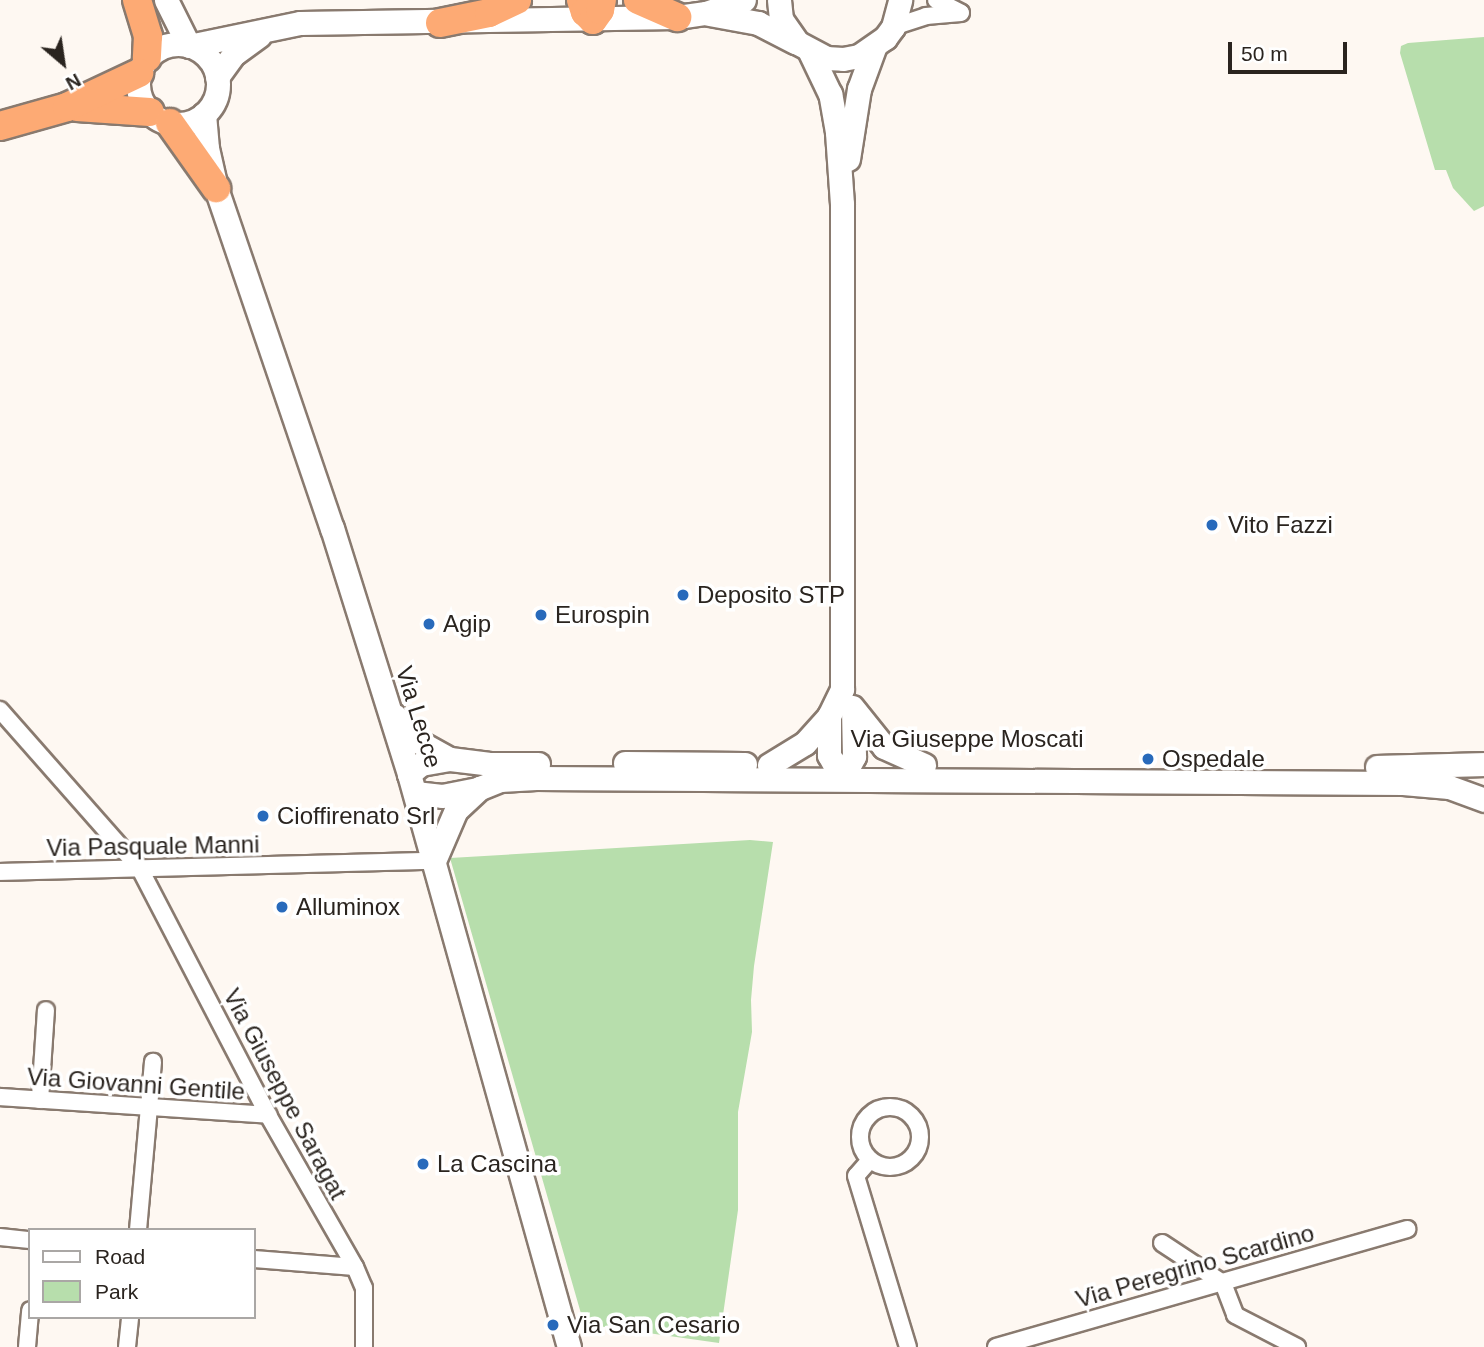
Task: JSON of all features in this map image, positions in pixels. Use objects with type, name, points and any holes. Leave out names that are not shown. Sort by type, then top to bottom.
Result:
[{"type":"highway","points":[[0,126],[67,107],[143,65],[148,36],[137,0]]},
{"type":"highway","points":[[440,23],[489,13],[517,0]]},
{"type":"highway","points":[[638,0],[677,17]]},
{"type":"highway","points":[[67,107],[160,118],[216,188]]},
{"type":"street","points":[[166,0],[189,46],[208,58],[217,77]]},
{"type":"street","points":[[300,23],[252,39],[234,54],[217,77],[215,97],[204,114],[182,124],[160,118],[139,92],[143,65],[167,46],[189,46],[300,23],[440,23],[592,7],[677,17],[706,13],[744,0]]},
{"type":"street","points":[[779,0],[781,19],[804,48],[830,94],[837,132],[842,204],[848,699],[856,736],[842,769],[829,755],[829,716]]},
{"type":"street","points":[[706,13],[758,23],[804,48],[843,59],[859,56],[874,48],[893,27],[900,0]]},
{"type":"street","points":[[893,27],[926,16],[961,13],[936,0]]},
{"type":"street","points":[[842,204],[859,89],[874,48]]},
{"type":"street","name":"Via Lecce","points":[[204,114],[207,148],[216,188],[332,528],[412,784],[569,1347]]},
{"type":"street","points":[[769,765],[805,743],[848,699]]},
{"type":"street","points":[[848,699],[884,747],[924,765]]},
{"type":"street","name":"Via Giuseppe Moscati","points":[[387,705],[419,742],[450,759]]},
{"type":"street","name":"Via Giuseppe Saragat","points":[[0,710],[140,869],[268,1115],[355,1267],[364,1288],[364,1347]]},
{"type":"street","name":"Via Giuseppe Moscati","points":[[1484,764],[1404,767],[924,765],[842,769],[500,780],[480,788],[442,796],[412,784],[421,764],[450,759],[488,764],[769,765],[842,769],[1403,783],[1449,787],[1484,800]]},
{"type":"street","name":"Via Giuseppe Moscati","points":[[434,861],[456,810],[480,788]]},
{"type":"street","name":"Via Pasquale Manni","points":[[0,872],[434,861]]},
{"type":"street","points":[[40,1100],[46,1010]]},
{"type":"street","points":[[138,1228],[146,1107],[153,1062]]},
{"type":"street","name":"Via Giovanni Gentile","points":[[0,1102],[40,1100],[268,1115]]},
{"type":"street","points":[[870,1160],[856,1176],[908,1347]]},
{"type":"street","name":"Via Peregrino Scardino","points":[[996,1347],[1407,1229]]},
{"type":"street","points":[[0,1237],[28,1240]]},
{"type":"street","points":[[1162,1243],[1223,1283],[1235,1315],[1297,1347]]},
{"type":"street","points":[[256,1259],[355,1267]]},
{"type":"street","points":[[27,1347],[29,1319]]},
{"type":"street","points":[[127,1347],[130,1319]]},
{"type":"green space","points":[[1484,37],[1484,206],[1474,211],[1453,188],[1446,170],[1435,170],[1400,53],[1401,46],[1408,43]]},
{"type":"green space","points":[[750,840],[773,842],[754,966],[752,1032],[738,1112],[738,1210],[719,1343],[584,1324],[450,858]]},
{"type":"place","name":"Vito Fazzi","points":[[1212,525]]},
{"type":"place","name":"Deposito STP","points":[[683,595]]},
{"type":"place","name":"Eurospin","points":[[541,615]]},
{"type":"place","name":"Agip","points":[[429,624]]},
{"type":"place","name":"Ospedale","points":[[1148,759]]},
{"type":"place","name":"Cioffirenato Srl","points":[[263,816]]},
{"type":"place","name":"Alluminox","points":[[282,907]]},
{"type":"place","name":"La Cascina","points":[[423,1164]]},
{"type":"place","name":"Via San Cesario","points":[[553,1325]]}]
